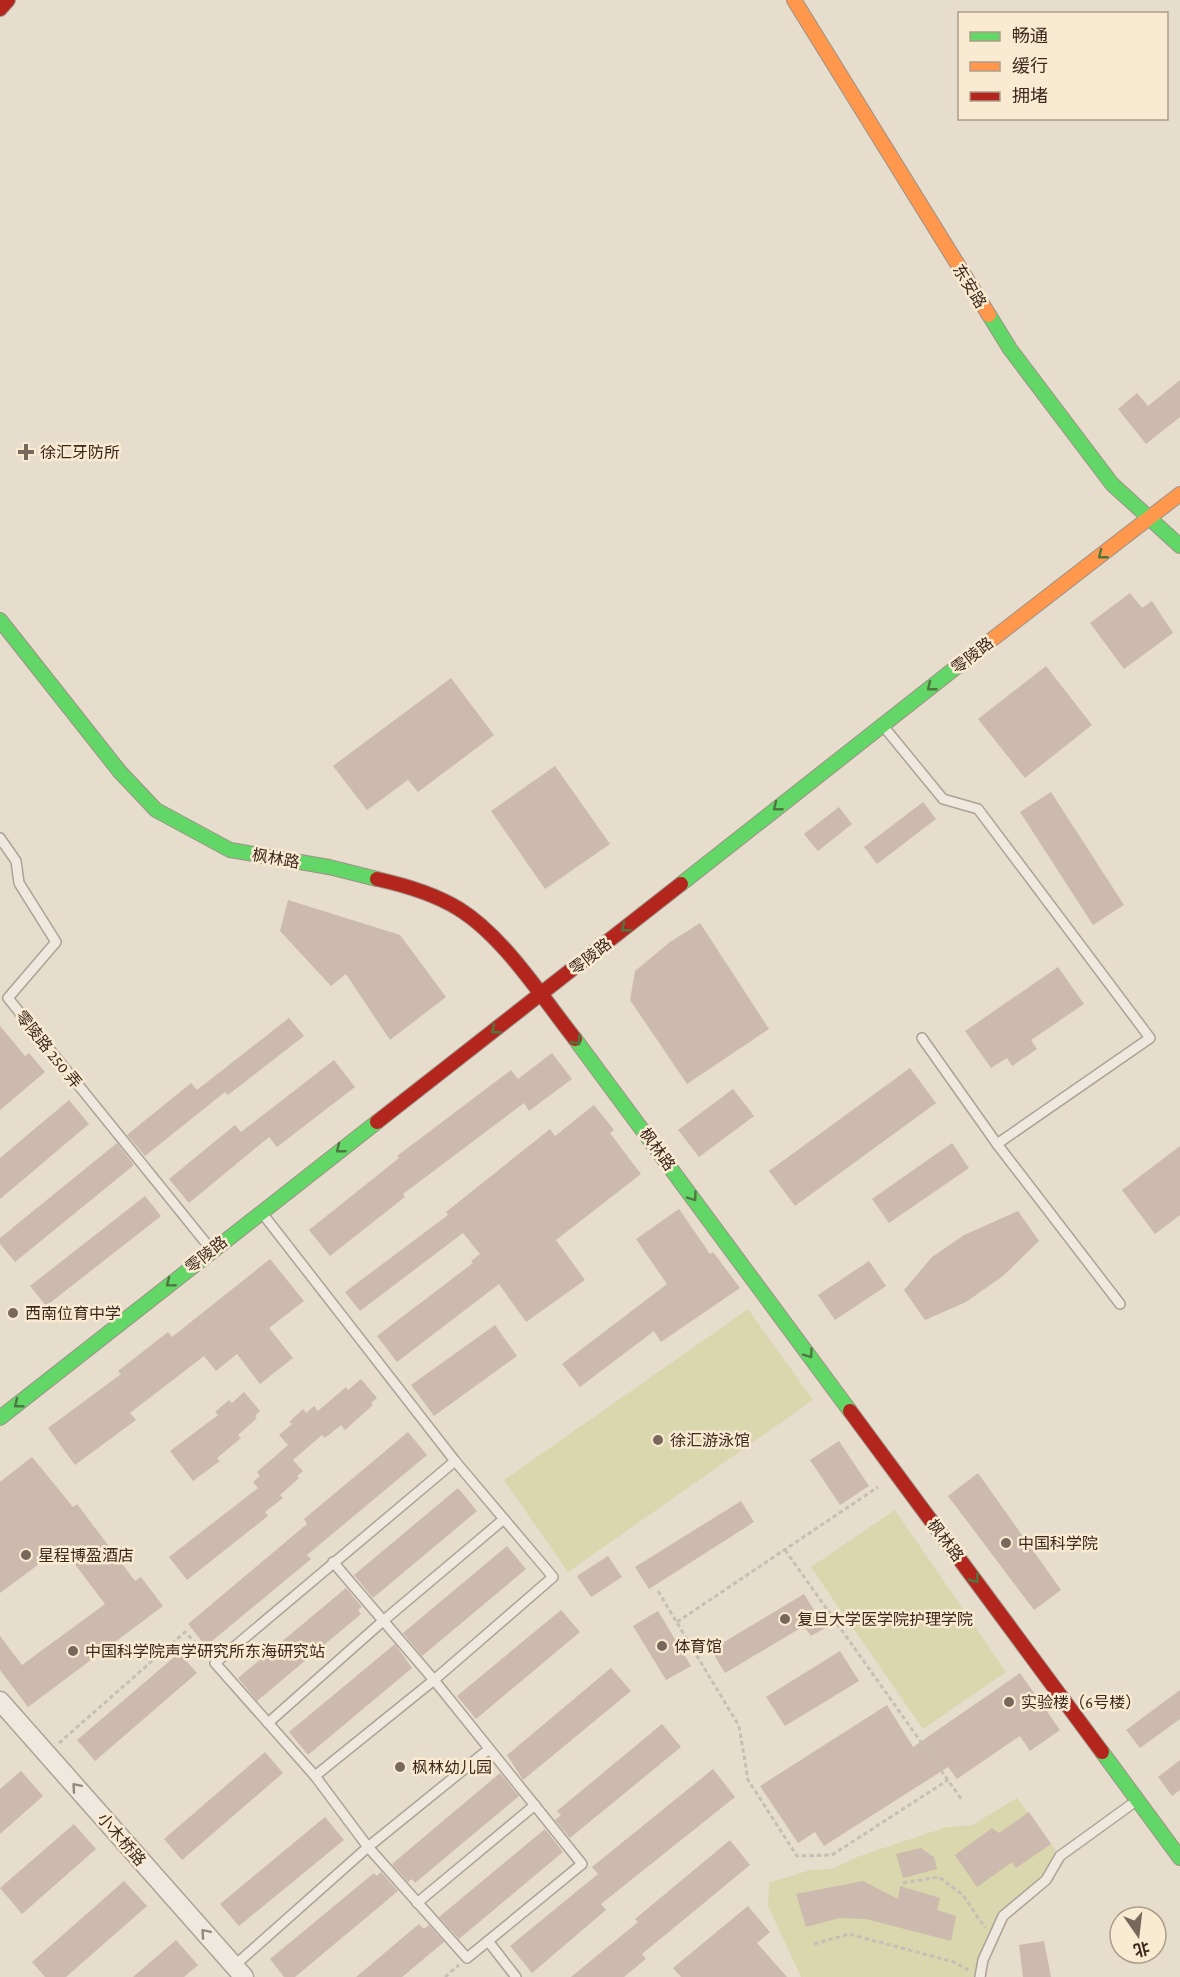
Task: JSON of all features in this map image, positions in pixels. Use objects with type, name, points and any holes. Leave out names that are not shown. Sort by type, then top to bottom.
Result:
[{"type":"street","points":[[0,9],[8,0]]},
{"type":"street","name":"东安路","points":[[794,0],[1010,350],[1112,484],[1180,546]]},
{"type":"street","name":"零陵路","points":[[0,1418],[212,1249],[541,995],[882,725],[1180,494]]},
{"type":"street","name":"枫林路","points":[[0,620],[120,772],[156,810],[230,850],[329,867],[403,885],[459,909],[506,950],[1180,1858]]},
{"type":"street","name":"小木桥路","points":[[0,1701],[239,1972]]},
{"type":"lane","points":[[882,725],[943,799],[978,809],[1150,1038],[997,1144]]},
{"type":"lane","name":"零陵路 250 弄","points":[[0,838],[16,861],[19,883],[56,942],[8,998],[212,1249]]},
{"type":"lane","points":[[922,1038],[997,1144],[1120,1304]]},
{"type":"lane","points":[[261,1211],[455,1461],[553,1577],[434,1680],[315,1776]]},
{"type":"lane","points":[[333,1562],[434,1680],[582,1864],[467,1959],[368,1847],[315,1776],[215,1664],[333,1562],[455,1461]]},
{"type":"lane","points":[[268,1723],[383,1621],[504,1519]]},
{"type":"lane","points":[[239,1972],[368,1847],[489,1749]]},
{"type":"lane","points":[[980,1977],[983,1960],[1004,1916],[1046,1880],[1060,1856],[1138,1799]]},
{"type":"lane","points":[[417,1903],[535,1805]]},
{"type":"lane","points":[[488,1941],[516,1977]]},
{"type":"path","points":[[677,1622],[897,1474]]},
{"type":"path","points":[[785,1550],[962,1800]]},
{"type":"path","points":[[658,1591],[739,1726],[748,1780],[797,1856],[832,1855],[948,1780]]},
{"type":"path","points":[[47,1754],[185,1632],[215,1664]]},
{"type":"path","points":[[903,1883],[939,1876],[963,1895],[992,1940]]},
{"type":"path","points":[[813,1944],[849,1934],[954,1962],[980,1977]]},
{"type":"shaded area","name":"徐汇游泳馆","points":[[748,1309],[813,1400],[568,1572],[504,1480]]},
{"type":"shaded area","points":[[895,1510],[1006,1672],[923,1729],[811,1567]]},
{"type":"shaded area","points":[[1017,1798],[1060,1856],[1046,1880],[1003,1916],[980,1977],[801,1977],[768,1906],[769,1883],[810,1870],[832,1869],[857,1857],[947,1827],[972,1825]]},
{"type":"building","points":[[1180,380],[1180,417],[1146,444],[1118,409],[1137,393],[1148,406]]},
{"type":"building","points":[[1130,593],[1142,608],[1152,601],[1173,633],[1124,669],[1090,623]]},
{"type":"building","points":[[1046,666],[1092,725],[1025,778],[978,719]]},
{"type":"building","points":[[451,678],[494,735],[418,792],[408,780],[367,810],[333,766]]},
{"type":"building","points":[[555,766],[610,844],[545,889],[491,811]]},
{"type":"building","points":[[1051,792],[1124,905],[1093,925],[1020,812]]},
{"type":"building","points":[[923,802],[936,819],[877,864],[864,847]]},
{"type":"building","points":[[839,807],[852,824],[818,851],[804,834]]},
{"type":"building","points":[[288,900],[400,935],[446,997],[390,1040],[346,974],[331,986],[280,931]]},
{"type":"building","points":[[700,923],[769,1029],[687,1084],[630,1000],[635,971],[670,942]]},
{"type":"building","points":[[1058,967],[1084,1004],[1031,1040],[1037,1049],[1012,1066],[1007,1058],[991,1068],[965,1031]]},
{"type":"building","points":[[289,1018],[304,1036],[228,1095],[225,1092],[145,1156],[127,1135],[191,1083],[197,1090]]},
{"type":"building","points":[[0,1026],[25,1056],[29,1053],[45,1072],[0,1110]]},
{"type":"building","points":[[552,1053],[572,1079],[529,1111],[524,1103],[403,1194],[405,1197],[330,1256],[309,1230],[399,1158],[397,1156],[511,1070],[518,1079]]},
{"type":"building","points":[[334,1060],[355,1087],[277,1147],[269,1137],[189,1203],[169,1179],[235,1125],[241,1132]]},
{"type":"building","points":[[910,1068],[936,1103],[795,1206],[769,1171]]},
{"type":"building","points":[[733,1089],[754,1116],[699,1157],[678,1130]]},
{"type":"building","points":[[69,1100],[89,1124],[0,1199],[0,1158]]},
{"type":"building","points":[[594,1105],[614,1130],[610,1133],[641,1174],[556,1240],[585,1280],[526,1322],[499,1284],[397,1362],[377,1336],[473,1263],[471,1261],[480,1254],[463,1233],[360,1311],[345,1292],[448,1215],[446,1212],[550,1129],[555,1136]]},
{"type":"building","points":[[117,1143],[134,1165],[15,1262],[0,1244],[0,1238]]},
{"type":"building","points":[[952,1143],[969,1168],[889,1223],[872,1199]]},
{"type":"building","points":[[1180,1146],[1180,1215],[1155,1234],[1122,1190]]},
{"type":"building","points":[[145,1196],[161,1216],[46,1306],[30,1286]]},
{"type":"building","points":[[679,1209],[710,1254],[713,1252],[740,1288],[661,1342],[654,1331],[580,1387],[562,1364],[667,1284],[636,1239]]},
{"type":"building","points":[[1018,1211],[1039,1241],[1003,1276],[966,1302],[925,1320],[904,1290],[932,1257],[964,1235]]},
{"type":"building","points":[[270,1259],[304,1301],[269,1328],[293,1358],[260,1384],[237,1354],[216,1371],[204,1356],[130,1413],[136,1420],[75,1465],[48,1428],[121,1374],[118,1371],[168,1332],[172,1337]]},
{"type":"building","points":[[869,1261],[886,1286],[835,1320],[818,1295]]},
{"type":"building","points":[[495,1325],[517,1356],[434,1416],[411,1385]]},
{"type":"building","points":[[361,1379],[377,1398],[371,1403],[373,1405],[345,1430],[341,1425],[325,1438],[322,1435],[293,1460],[303,1471],[297,1476],[299,1478],[280,1495],[283,1498],[265,1512],[268,1516],[187,1580],[169,1557],[258,1488],[253,1482],[260,1476],[257,1472],[288,1445],[279,1435],[292,1424],[289,1422],[303,1409],[306,1413],[314,1406],[318,1411],[346,1387],[348,1390]]},
{"type":"building","points":[[244,1392],[260,1411],[255,1416],[257,1418],[238,1435],[241,1438],[217,1458],[220,1461],[193,1481],[170,1451],[218,1415],[215,1412],[229,1400],[232,1403]]},
{"type":"building","points":[[408,1432],[427,1455],[307,1555],[311,1559],[206,1646],[188,1624],[307,1524],[304,1519]]},
{"type":"building","points":[[839,1441],[869,1486],[840,1505],[810,1460]]},
{"type":"building","points":[[32,1457],[73,1507],[77,1504],[135,1581],[141,1577],[163,1606],[28,1707],[0,1670],[0,1636],[22,1665],[105,1604],[62,1547],[0,1593],[0,1482]]},
{"type":"building","name":"中国科学院","points":[[978,1473],[1061,1590],[1034,1610],[948,1496]]},
{"type":"building","points":[[458,1488],[477,1511],[373,1598],[354,1575]]},
{"type":"building","points":[[741,1501],[754,1522],[649,1589],[635,1567]]},
{"type":"building","points":[[507,1546],[526,1569],[422,1656],[403,1633]]},
{"type":"building","points":[[608,1556],[622,1577],[591,1597],[577,1576]]},
{"type":"building","points":[[346,1588],[362,1607],[358,1610],[361,1614],[257,1701],[238,1678]]},
{"type":"building","points":[[804,1594],[825,1628],[811,1636],[804,1626],[725,1673],[711,1650]]},
{"type":"building","points":[[561,1610],[580,1632],[476,1719],[457,1696]]},
{"type":"building","name":"体育馆","points":[[658,1611],[691,1666],[666,1680],[633,1626]]},
{"type":"building","points":[[395,1644],[412,1668],[308,1755],[289,1732]]},
{"type":"building","points":[[840,1651],[859,1681],[785,1726],[766,1697]]},
{"type":"building","points":[[179,1653],[197,1673],[95,1761],[77,1740]]},
{"type":"building","points":[[611,1668],[631,1691],[523,1780],[507,1755]]},
{"type":"building","points":[[1020,1673],[1060,1730],[1030,1751],[1020,1736],[957,1779],[948,1767],[824,1846],[815,1832],[798,1843],[760,1786],[887,1705],[913,1747]]},
{"type":"building","points":[[1180,1690],[1180,1719],[1140,1748],[1126,1730]]},
{"type":"building","points":[[662,1724],[681,1747],[570,1838],[555,1820],[561,1815],[557,1811]]},
{"type":"building","points":[[265,1752],[283,1773],[182,1860],[164,1839]]},
{"type":"building","points":[[1180,1760],[1180,1790],[1172,1796],[1158,1777]]},
{"type":"building","points":[[713,1769],[735,1797],[601,1904],[606,1910],[532,1973],[510,1946],[598,1874],[592,1867]]},
{"type":"building","points":[[21,1771],[43,1796],[0,1834],[0,1789]]},
{"type":"building","points":[[500,1773],[519,1796],[415,1883],[412,1879],[408,1882],[392,1864]]},
{"type":"building","points":[[1029,1812],[1051,1844],[1016,1868],[1012,1862],[977,1887],[955,1855],[992,1828],[999,1833]]},
{"type":"building","points":[[325,1817],[344,1840],[239,1926],[220,1904]]},
{"type":"building","points":[[74,1824],[96,1849],[22,1914],[0,1888]]},
{"type":"building","points":[[545,1829],[563,1852],[459,1939],[439,1917]]},
{"type":"building","points":[[730,1840],[750,1865],[642,1954],[646,1959],[624,1977],[571,1977],[638,1922],[635,1919]]},
{"type":"building","points":[[921,1848],[934,1857],[937,1869],[903,1878],[896,1854]]},
{"type":"building","points":[[381,1872],[398,1891],[295,1977],[284,1977],[270,1959],[374,1873],[377,1876]]},
{"type":"building","points":[[124,1881],[147,1906],[66,1977],[45,1977],[32,1962]]},
{"type":"building","points":[[863,1881],[898,1899],[900,1886],[940,1898],[937,1910],[956,1916],[951,1941],[866,1919],[840,1918],[806,1927],[796,1894]]},
{"type":"building","points":[[748,1906],[770,1932],[757,1943],[787,1977],[681,1977],[673,1968]]},
{"type":"building","points":[[419,1924],[424,1929],[429,1925],[444,1942],[402,1977],[356,1977]]},
{"type":"building","points":[[176,1940],[198,1965],[184,1977],[133,1977]]},
{"type":"building","points":[[1044,1941],[1051,1977],[1023,1977],[1019,1945]]},
{"type":"traffic: fast","points":[[989,315],[1010,349],[1112,484],[1180,546]]},
{"type":"traffic: fast","points":[[0,620],[120,772],[156,810],[230,850],[329,867],[377,879]]},
{"type":"traffic: fast","points":[[681,884],[968,658]]},
{"type":"traffic: fast","points":[[575,1039],[850,1411]]},
{"type":"traffic: fast","points":[[0,1418],[377,1122]]},
{"type":"traffic: fast","points":[[1102,1752],[1180,1858]]},
{"type":"traffic: slow","points":[[794,0],[989,315]]},
{"type":"traffic: slow","points":[[968,658],[1180,494]]},
{"type":"traffic: jam","points":[[0,9],[8,0]]},
{"type":"traffic: jam","points":[[377,879],[430,894],[476,921],[507,951],[575,1039]]},
{"type":"traffic: jam","points":[[377,1122],[681,884]]},
{"type":"traffic: jam","points":[[850,1411],[1102,1752]]},
{"type":"place","name":"徐汇牙防所","points":[[26,452]]},
{"type":"place","name":"西南位育中学","points":[[13,1313]]},
{"type":"place","name":"徐汇游泳馆","points":[[658,1440]]},
{"type":"place","name":"中国科学院","points":[[1006,1543]]},
{"type":"place","name":"星程博盈酒店","points":[[26,1555]]},
{"type":"place","name":"复旦大学医学院护理学院","points":[[785,1619]]},
{"type":"place","name":"体育馆","points":[[662,1646]]},
{"type":"place","name":"中国科学院声学研究所东海研究站","points":[[73,1651]]},
{"type":"place","name":"实验楼（6号楼）","points":[[1009,1702]]},
{"type":"place","name":"枫林幼儿园","points":[[400,1767]]}]
